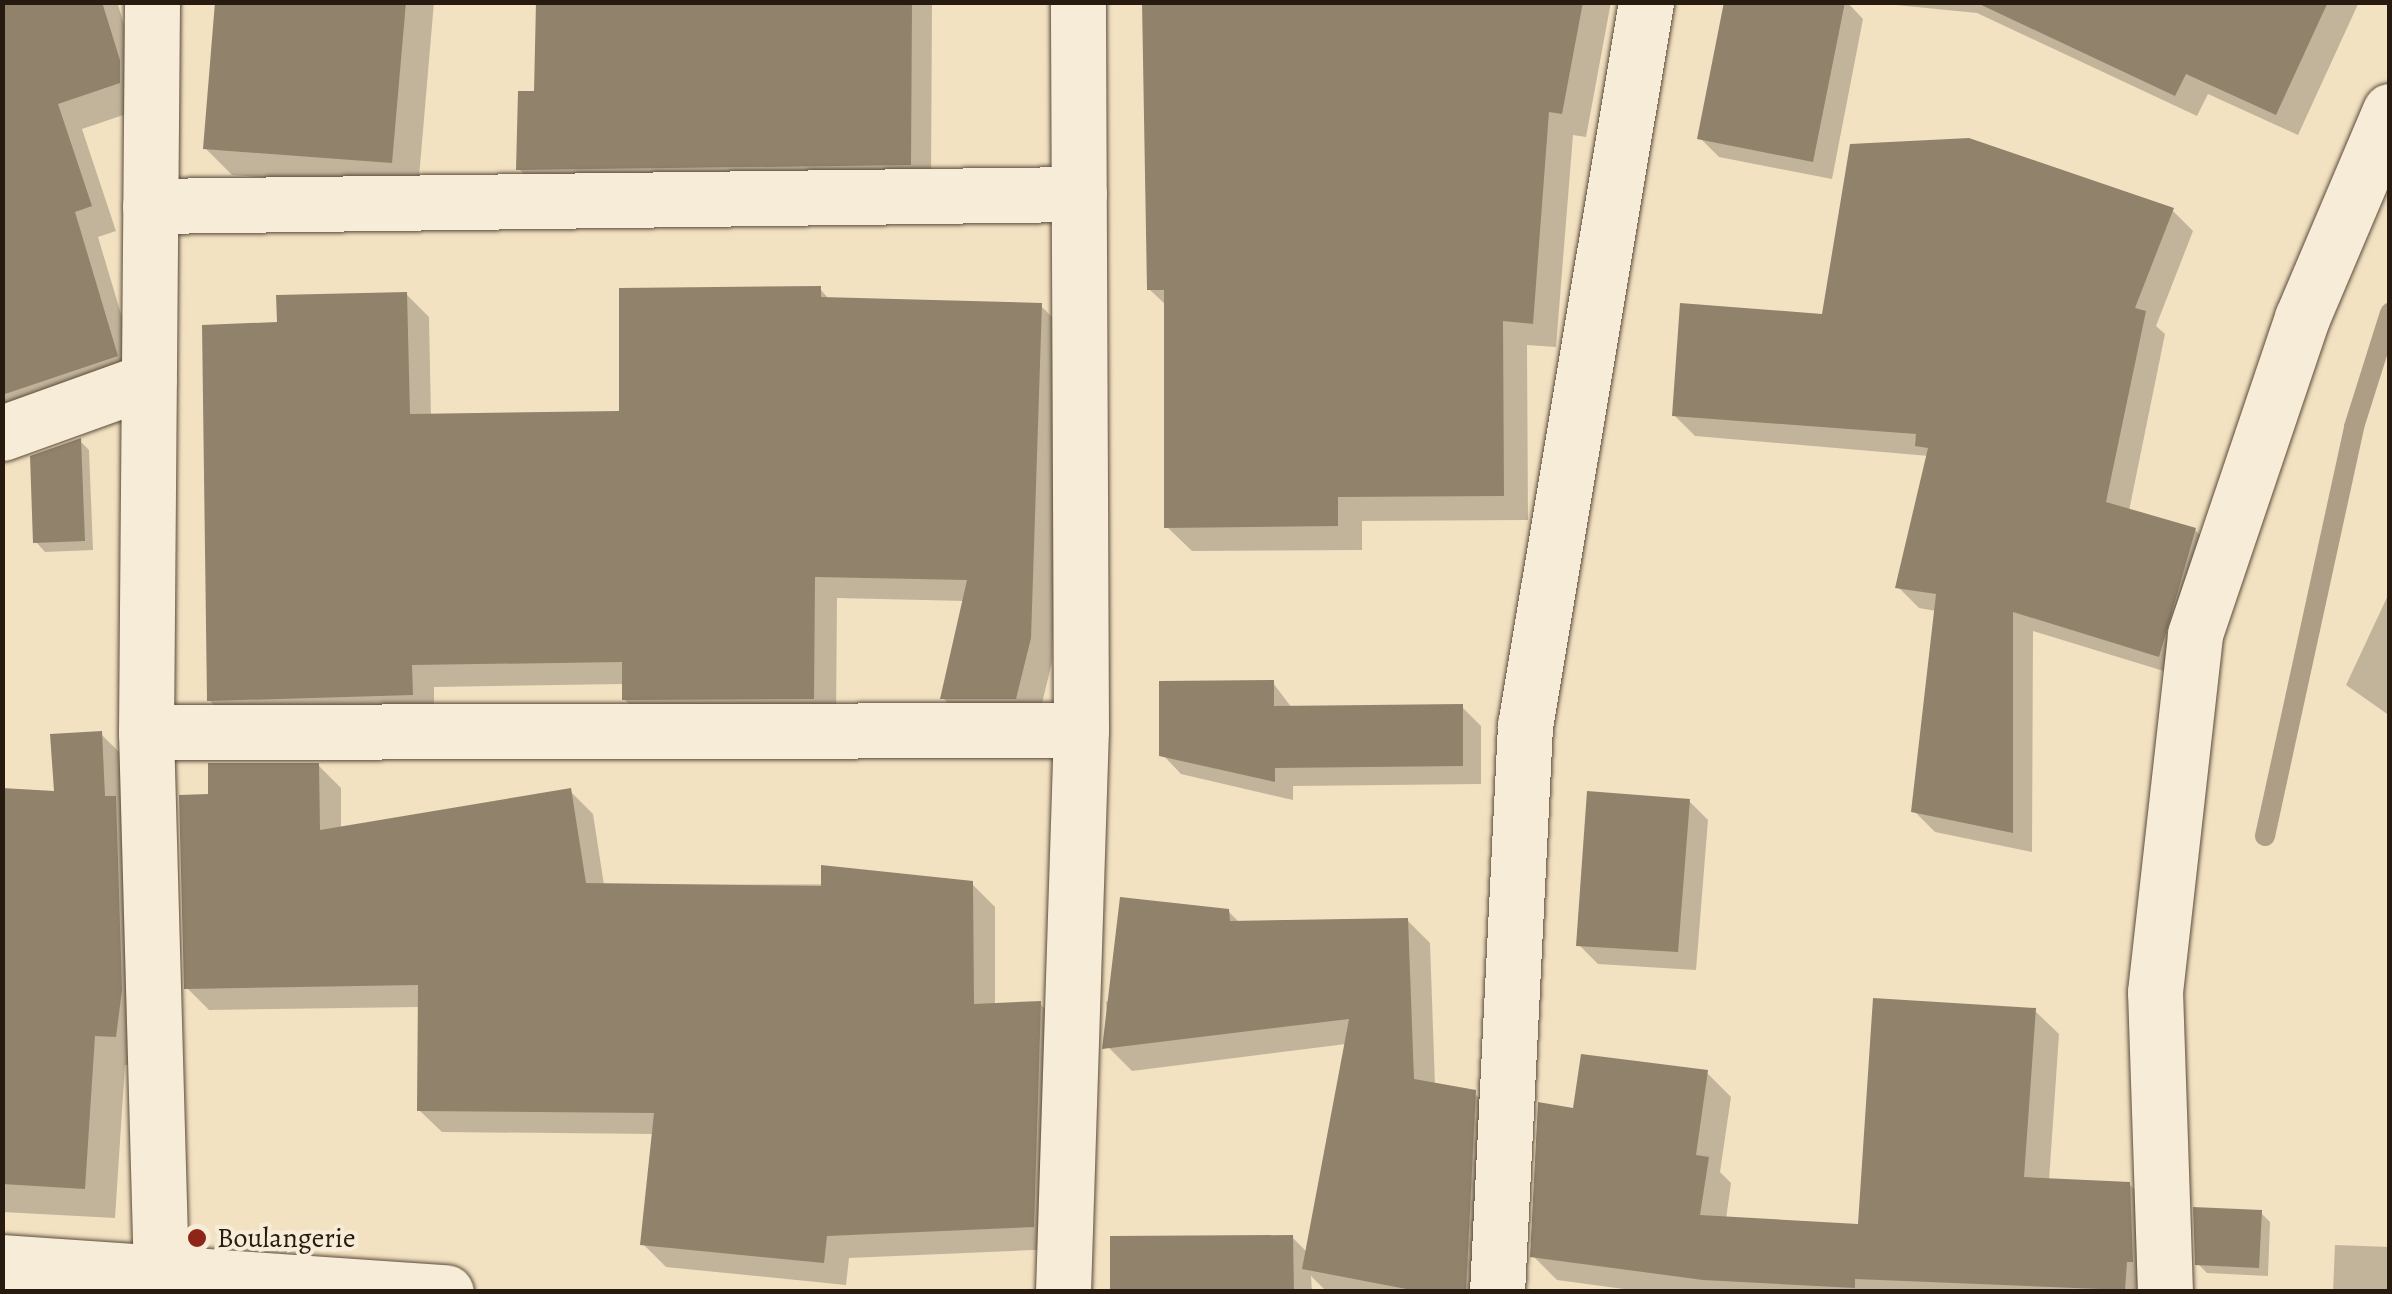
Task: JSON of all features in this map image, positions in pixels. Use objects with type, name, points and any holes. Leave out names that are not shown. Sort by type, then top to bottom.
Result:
[{"type":"street","points":[[152,2],[146,732],[161,1275]]},
{"type":"street","points":[[1063,1292],[1081,730],[1078,2]]},
{"type":"street","points":[[1497,1292],[1525,726],[1646,2]]},
{"type":"street","points":[[2164,1292],[2155,992],[2196,634],[2302,318],[2390,111]]},
{"type":"street","points":[[150,206],[1079,194]]},
{"type":"street","points":[[2,433],[149,380]]},
{"type":"street","points":[[146,732],[1081,730]]},
{"type":"street","points":[[2,1262],[446,1292]]},
{"type":"building","points":[[2,2],[102,2],[120,60],[120,83],[58,104],[92,206],[75,212],[118,356],[2,395]]},
{"type":"building","points":[[215,2],[406,2],[392,163],[203,149]]},
{"type":"building","points":[[536,2],[912,2],[911,165],[516,170],[518,91],[534,91]]},
{"type":"building","points":[[1142,2],[1583,2],[1562,114],[1549,112],[1533,324],[1503,321],[1504,496],[1338,497],[1338,526],[1164,528],[1164,290],[1147,290]]},
{"type":"building","points":[[1724,2],[1845,2],[1813,162],[1697,139]]},
{"type":"building","points":[[1975,2],[2328,2],[2276,115],[2186,74],[2175,96]]},
{"type":"building","points":[[1969,138],[2174,208],[2135,308],[2146,311],[2106,502],[2196,528],[2159,657],[2013,612],[2013,833],[1911,812],[1936,594],[1895,588],[1928,448],[1915,446],[1916,434],[1672,416],[1680,303],[1822,314],[1850,144]]},
{"type":"building","points":[[821,286],[821,297],[1042,303],[1031,638],[1016,699],[940,699],[967,580],[815,577],[814,699],[622,700],[622,662],[412,665],[413,695],[207,701],[202,325],[277,322],[276,295],[407,292],[410,414],[619,411],[619,288]]},
{"type":"building","points":[[81,438],[85,541],[33,543],[30,456]]},
{"type":"building","points":[[1274,680],[1274,706],[1463,704],[1463,766],[1275,768],[1275,782],[1159,756],[1159,681]]},
{"type":"building","points":[[102,731],[105,796],[116,796],[122,990],[116,1037],[95,1036],[85,1189],[2,1184],[2,788],[54,791],[50,734]]},
{"type":"building","points":[[208,763],[319,763],[320,830],[571,788],[586,883],[821,886],[821,865],[973,881],[974,1004],[1041,1001],[1034,1227],[827,1236],[824,1263],[640,1245],[654,1113],[417,1111],[418,985],[184,989],[179,795],[208,794]]},
{"type":"building","points":[[1587,791],[1690,799],[1678,952],[1576,946]]},
{"type":"building","points":[[1120,897],[1229,909],[1230,921],[1408,918],[1414,1079],[1476,1090],[1466,1292],[1422,1292],[1302,1269],[1349,1019],[1102,1049]]},
{"type":"building","points":[[1873,998],[2036,1008],[2024,1177],[2130,1182],[2133,1262],[2127,1262],[2125,1290],[1855,1279],[1855,1288],[1703,1280],[1530,1257],[1538,1102],[1573,1108],[1581,1054],[1708,1070],[1696,1155],[1709,1157],[1700,1215],[1858,1224]]},
{"type":"building","points":[[2193,1207],[2262,1210],[2259,1268],[2195,1265]]},
{"type":"building","points":[[1293,1235],[1294,1292],[1110,1292],[1110,1236]]},
{"type":"waterway","points":[[2265,836],[2354,427],[2390,313]]},
{"type":"place","name":"Boulangerie","points":[[197,1238]]}]
